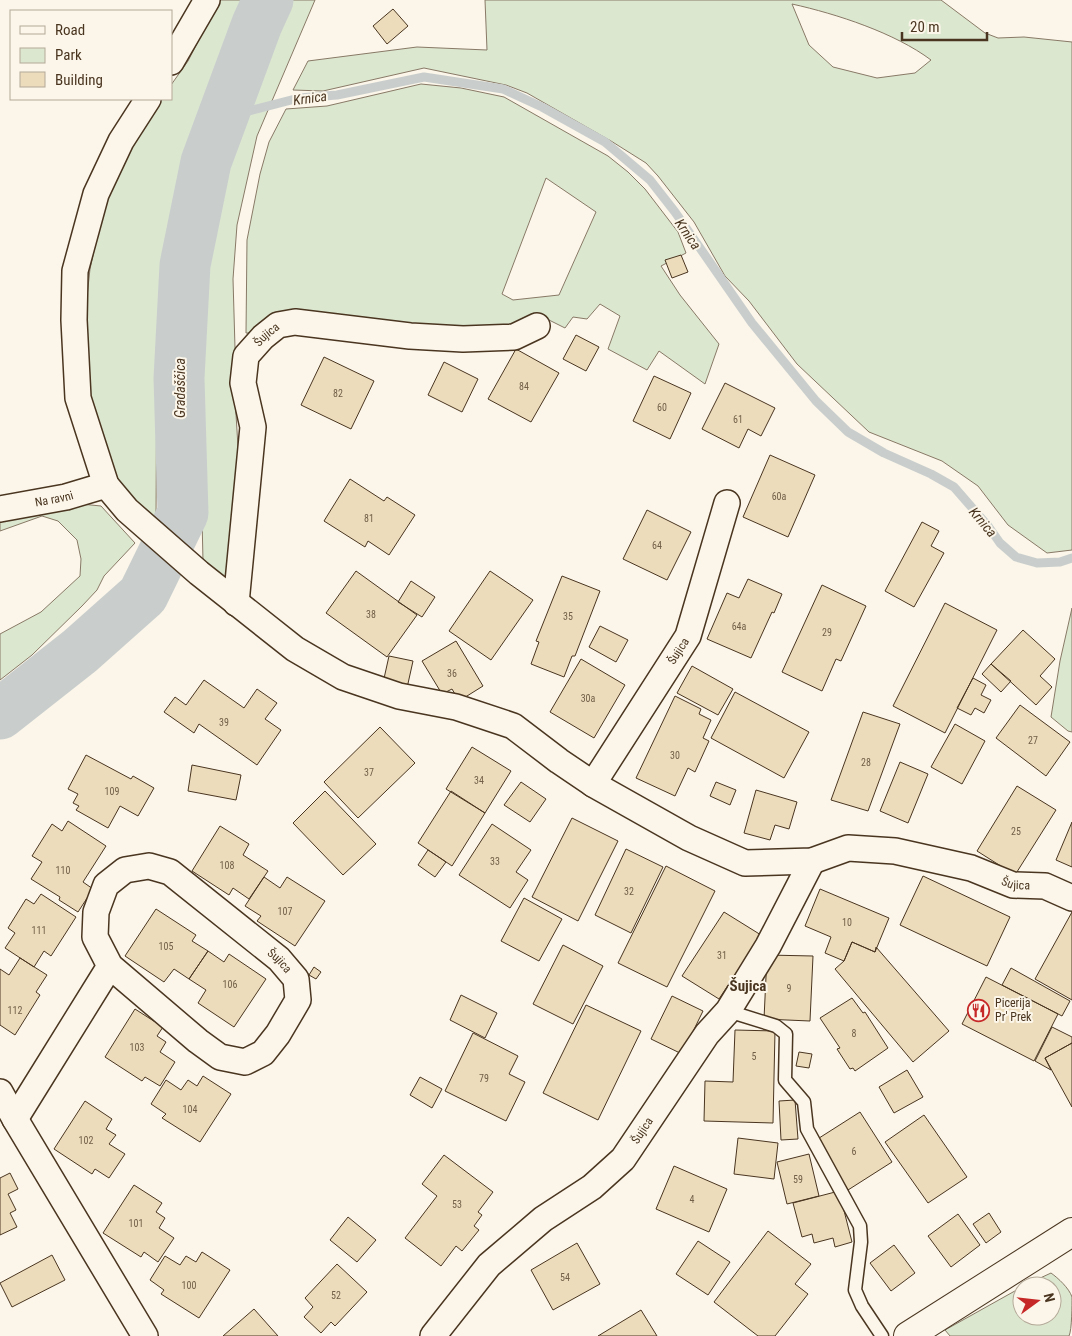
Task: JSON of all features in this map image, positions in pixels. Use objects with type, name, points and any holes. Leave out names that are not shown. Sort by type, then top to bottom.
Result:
[{"type":"street","points":[[172,60],[207,0]]},
{"type":"street","points":[[106,485],[78,398],[74,320],[75,272],[96,194],[121,141],[147,100]]},
{"type":"street","name":"Šujica","points":[[236,603],[253,427],[243,383],[246,356],[263,337],[278,325],[295,322],[410,336],[463,339],[514,337],[537,326]]},
{"type":"street","name":"Na ravni","points":[[0,509],[66,497],[106,485]]},
{"type":"street","name":"Šujica","points":[[106,485],[127,510],[199,573],[295,649],[342,677],[399,696],[456,708],[513,726],[593,784],[688,838],[745,863],[812,861],[848,848],[894,851],[971,868],[1013,885],[1045,886],[1072,898]]},
{"type":"street","name":"Šujica","points":[[593,784],[688,636],[727,503]]},
{"type":"street","name":"Šujica","points":[[432,1336],[488,1266],[543,1219],[592,1187],[622,1159],[707,1034],[728,1012],[768,946],[812,861]]},
{"type":"street","name":"Šujica","points":[[149,866],[170,872],[278,960],[296,979],[298,1000],[278,1034],[263,1053],[245,1062],[220,1057],[198,1041],[110,966],[95,937],[96,912],[106,885],[125,870],[149,866]]},
{"type":"street","points":[[15,1119],[110,966]]},
{"type":"street","points":[[0,1092],[145,1336]]},
{"type":"street","points":[[908,1336],[1072,1232]]},
{"type":"lane","points":[[728,1012],[776,1026],[786,1034],[785,1080],[804,1102],[807,1129],[860,1226],[862,1242],[856,1290],[862,1306],[882,1336]]},
{"type":"green space","points":[[219,0],[250,0],[206,93],[177,201],[169,241],[157,335],[156,518],[120,486],[110,463],[90,399],[85,315],[90,269],[100,223],[110,193],[134,140],[160,100],[172,100],[172,84],[188,61]]},
{"type":"green space","points":[[285,0],[315,0],[257,136],[237,225],[233,279],[234,382],[239,463],[227,580],[203,561],[197,301],[214,172],[240,129],[245,110],[258,82],[264,47]]},
{"type":"green space","points":[[485,0],[941,0],[985,33],[998,38],[1024,37],[1072,42],[1072,550],[1047,553],[1008,525],[978,486],[942,461],[869,432],[797,364],[749,301],[725,276],[694,222],[658,176],[646,163],[611,141],[527,93],[506,85],[424,68],[323,91],[293,90],[308,61],[417,47],[487,50]],"holes":[[[792,4],[883,33],[917,50],[931,60],[915,73],[877,78],[833,67],[809,45]]]},
{"type":"green space","points":[[421,84],[461,88],[504,97],[608,156],[645,189],[678,232],[686,253],[661,266],[680,295],[719,344],[705,384],[659,351],[647,370],[608,349],[620,316],[600,304],[587,319],[573,317],[565,328],[537,314],[507,334],[246,333],[247,240],[260,174],[269,142],[286,109],[327,106]],"holes":[[[546,178],[596,212],[559,295],[513,300],[502,294]]]},
{"type":"green space","points":[[81,504],[101,506],[135,543],[104,576],[97,590],[82,606],[32,655],[0,680],[0,634],[41,612],[80,576],[81,559],[77,540],[58,521],[42,516],[0,531],[0,516]]},
{"type":"green space","points":[[1072,608],[1072,732],[1068,731],[1051,717],[1060,661]]},
{"type":"green space","points":[[1062,1282],[1072,1297],[1069,1336],[950,1336],[945,1330],[1012,1293],[1012,1326],[1062,1326]]},
{"type":"building","points":[[393,9],[408,26],[387,44],[373,26]]},
{"type":"building","points":[[681,255],[688,272],[672,278],[665,260]]},
{"type":"building","points":[[576,335],[599,347],[586,371],[563,359]]},
{"type":"building","points":[[516,349],[559,373],[531,422],[488,399]]},
{"type":"building","points":[[324,357],[374,381],[351,429],[301,405]]},
{"type":"building","points":[[444,362],[478,379],[462,412],[428,395]]},
{"type":"building","points":[[654,376],[691,393],[670,439],[633,421]]},
{"type":"building","points":[[725,383],[775,408],[761,436],[748,429],[739,448],[702,429]]},
{"type":"building","points":[[770,455],[815,475],[788,537],[743,517]]},
{"type":"building","points":[[350,479],[384,501],[387,497],[415,515],[389,555],[368,541],[365,547],[324,521]]},
{"type":"building","points":[[647,510],[691,532],[667,580],[623,559]]},
{"type":"building","points":[[922,522],[939,531],[931,546],[944,553],[914,607],[885,591]]},
{"type":"building","points":[[356,571],[417,615],[387,657],[326,613]]},
{"type":"building","points":[[490,571],[533,600],[491,660],[449,631]]},
{"type":"building","points":[[562,576],[600,591],[575,656],[572,656],[564,677],[531,664],[539,642],[536,641]]},
{"type":"building","points":[[748,579],[782,594],[751,658],[707,639],[727,593],[739,598]]},
{"type":"building","points":[[411,581],[435,597],[422,617],[398,602]]},
{"type":"building","points":[[822,585],[866,606],[841,661],[836,659],[822,691],[782,672]]},
{"type":"building","points":[[945,603],[997,630],[945,733],[893,706]]},
{"type":"building","points":[[600,626],[628,640],[616,662],[589,647]]},
{"type":"building","points":[[1023,630],[1055,659],[1040,676],[1052,687],[1036,705],[991,664]]},
{"type":"building","points":[[456,641],[483,686],[459,701],[452,689],[442,694],[422,661]]},
{"type":"building","points":[[389,656],[413,661],[407,688],[383,683]]},
{"type":"building","points":[[581,659],[625,685],[594,738],[550,712]]},
{"type":"building","points":[[991,664],[1011,681],[1001,692],[982,674]]},
{"type":"building","points":[[692,666],[733,689],[718,715],[677,693]]},
{"type":"building","points":[[973,678],[986,685],[981,695],[991,700],[984,713],[975,708],[971,715],[957,708]]},
{"type":"building","points":[[204,680],[244,708],[257,689],[277,703],[265,719],[281,730],[257,765],[199,724],[194,733],[164,712],[175,697],[186,705]]},
{"type":"building","points":[[735,692],[809,732],[784,778],[711,738]]},
{"type":"building","points":[[675,696],[701,709],[699,714],[711,720],[703,738],[709,741],[695,772],[688,768],[675,796],[636,778]]},
{"type":"building","points":[[1020,705],[1070,742],[1046,776],[996,738]]},
{"type":"building","points":[[863,712],[900,724],[868,811],[831,800]]},
{"type":"building","points":[[955,724],[985,741],[962,784],[931,767]]},
{"type":"building","points":[[380,727],[415,763],[358,818],[324,782]]},
{"type":"building","points":[[472,747],[511,771],[485,813],[446,789]]},
{"type":"building","points":[[86,755],[131,779],[133,776],[154,788],[138,816],[120,806],[108,828],[76,810],[79,806],[73,803],[78,794],[68,789]]},
{"type":"building","points":[[900,762],[928,774],[908,823],[880,811]]},
{"type":"building","points":[[192,765],[241,775],[236,800],[188,791]]},
{"type":"building","points":[[521,782],[546,799],[530,822],[504,805]]},
{"type":"building","points":[[716,782],[736,790],[730,805],[710,796]]},
{"type":"building","points":[[1017,786],[1056,810],[1015,875],[977,851]]},
{"type":"building","points":[[756,790],[797,802],[789,829],[775,825],[770,840],[744,833]]},
{"type":"building","points":[[325,791],[376,844],[343,875],[293,823]]},
{"type":"building","points":[[451,791],[485,813],[452,866],[418,843]]},
{"type":"building","points":[[572,818],[618,841],[578,921],[532,897]]},
{"type":"building","points":[[68,821],[106,846],[83,882],[93,889],[78,912],[59,900],[60,897],[31,879],[42,862],[32,856],[52,824],[62,831]]},
{"type":"building","points":[[1072,822],[1072,867],[1056,860]]},
{"type":"building","points":[[492,824],[531,850],[516,872],[528,880],[510,908],[459,875]]},
{"type":"building","points":[[220,826],[249,844],[243,855],[268,871],[249,899],[233,888],[229,895],[192,871]]},
{"type":"building","points":[[626,849],[663,867],[631,933],[595,915]]},
{"type":"building","points":[[428,850],[446,862],[435,877],[418,865]]},
{"type":"building","points":[[666,866],[715,891],[667,987],[618,963]]},
{"type":"building","points":[[923,876],[1010,917],[987,966],[900,925]]},
{"type":"building","points":[[264,877],[280,888],[287,877],[325,901],[295,946],[257,921],[261,916],[245,906]]},
{"type":"building","points":[[820,889],[889,918],[875,952],[852,942],[844,961],[825,953],[831,937],[805,926]]},
{"type":"building","points":[[41,894],[76,917],[51,956],[44,951],[34,967],[5,948],[15,933],[8,928],[26,899],[34,904]]},
{"type":"building","points":[[524,898],[562,919],[539,961],[501,941]]},
{"type":"building","points":[[156,909],[196,935],[192,941],[208,951],[189,979],[174,969],[164,982],[125,956]]},
{"type":"building","points":[[724,912],[761,935],[719,999],[682,976]]},
{"type":"building","points":[[1072,912],[1072,1000],[1035,979]]},
{"type":"building","points":[[852,942],[875,952],[876,947],[949,1031],[913,1062],[835,969],[844,961]]},
{"type":"building","points":[[563,945],[603,966],[573,1024],[533,1004]]},
{"type":"building","points":[[208,951],[224,962],[229,954],[266,979],[234,1027],[198,1003],[206,990],[189,979]]},
{"type":"building","points":[[767,955],[813,956],[810,1021],[764,1019]]},
{"type":"building","points":[[20,958],[47,975],[36,992],[40,995],[15,1035],[0,1025],[0,969],[9,975]]},
{"type":"building","points":[[314,967],[321,972],[316,979],[309,975]]},
{"type":"building","points":[[1011,968],[1070,1001],[1062,1016],[1002,985]]},
{"type":"building","points":[[986,977],[1058,1014],[1034,1061],[962,1024]]},
{"type":"building","points":[[461,995],[497,1013],[485,1038],[450,1020]]},
{"type":"building","points":[[672,996],[703,1011],[682,1054],[651,1039]]},
{"type":"building","points":[[852,998],[863,1013],[865,1012],[888,1048],[855,1071],[853,1068],[850,1069],[837,1049],[840,1048],[820,1018]]},
{"type":"building","points":[[586,1005],[641,1031],[598,1120],[543,1093]]},
{"type":"building","points":[[135,1009],[163,1027],[157,1036],[166,1042],[160,1052],[175,1062],[160,1086],[145,1077],[142,1081],[105,1057]]},
{"type":"building","points":[[1052,1027],[1072,1037],[1072,1043],[1045,1058],[1051,1070],[1035,1061]]},
{"type":"building","points":[[735,1030],[775,1031],[773,1123],[704,1121],[705,1081],[733,1082]]},
{"type":"building","points":[[473,1033],[518,1056],[509,1074],[525,1082],[506,1121],[445,1091]]},
{"type":"building","points":[[1072,1043],[1072,1107],[1045,1058]]},
{"type":"building","points":[[799,1052],[812,1054],[809,1068],[796,1066]]},
{"type":"building","points":[[907,1070],[923,1097],[894,1113],[879,1087]]},
{"type":"building","points":[[203,1076],[231,1094],[200,1142],[162,1118],[166,1114],[151,1104],[166,1080],[181,1090],[188,1080],[197,1086]]},
{"type":"building","points":[[420,1077],[442,1089],[432,1108],[410,1095]]},
{"type":"building","points":[[795,1100],[798,1139],[781,1140],[779,1101]]},
{"type":"building","points":[[85,1101],[112,1119],[106,1129],[116,1135],[109,1144],[125,1154],[109,1178],[95,1169],[92,1174],[54,1149]]},
{"type":"building","points":[[860,1112],[892,1162],[848,1190],[816,1140]]},
{"type":"building","points":[[924,1115],[967,1177],[928,1203],[885,1142]]},
{"type":"building","points":[[738,1138],[778,1143],[774,1179],[734,1174]]},
{"type":"building","points":[[809,1154],[819,1196],[787,1204],[777,1162]]},
{"type":"building","points":[[444,1155],[493,1192],[478,1212],[482,1215],[474,1226],[479,1230],[462,1251],[456,1246],[441,1266],[405,1238],[437,1196],[422,1184]]},
{"type":"building","points":[[674,1166],[727,1189],[709,1232],[656,1209]]},
{"type":"building","points":[[10,1173],[18,1189],[8,1194],[16,1210],[10,1213],[17,1227],[0,1235],[0,1178]]},
{"type":"building","points":[[134,1185],[162,1203],[156,1212],[165,1218],[159,1228],[174,1238],[158,1262],[144,1252],[141,1257],[103,1233]]},
{"type":"building","points":[[839,1191],[852,1242],[835,1247],[833,1238],[814,1243],[812,1234],[802,1237],[793,1203]]},
{"type":"building","points":[[989,1213],[1001,1232],[986,1243],[973,1224]]},
{"type":"building","points":[[958,1214],[980,1245],[951,1267],[928,1236]]},
{"type":"building","points":[[348,1217],[376,1240],[357,1262],[330,1240]]},
{"type":"building","points":[[768,1231],[811,1264],[795,1284],[808,1294],[775,1336],[758,1336],[714,1302]]},
{"type":"building","points":[[698,1241],[730,1262],[708,1295],[676,1274]]},
{"type":"building","points":[[577,1243],[600,1284],[553,1310],[531,1270]]},
{"type":"building","points":[[894,1245],[915,1273],[891,1291],[870,1263]]},
{"type":"building","points":[[202,1252],[230,1270],[199,1318],[161,1294],[164,1290],[150,1280],[165,1256],[180,1265],[186,1256],[196,1262]]},
{"type":"building","points":[[52,1255],[65,1280],[12,1307],[0,1283]]},
{"type":"building","points":[[337,1264],[367,1292],[335,1326],[331,1322],[321,1333],[304,1317],[313,1307],[305,1298]]},
{"type":"building","points":[[254,1309],[278,1336],[223,1336]]},
{"type":"building","points":[[641,1310],[657,1336],[598,1336]]},
{"type":"waterway","name":"Gradaščica","points":[[0,714],[80,651],[143,595],[183,513],[179,378],[185,265],[206,162],[257,24],[268,0]]},
{"type":"waterway","name":"Krnica","points":[[222,118],[299,98],[337,95],[424,77],[503,89],[542,107],[605,142],[650,180],[675,212],[752,323],[816,401],[848,432],[884,453],[931,474],[954,487],[988,526],[1000,543],[1016,557],[1037,563],[1060,562],[1072,558]]},
{"type":"place","name":"Picerija Pr' Prek","points":[[979,1010]]},
{"type":"district","name":"Šujica","points":[[748,986]]}]
